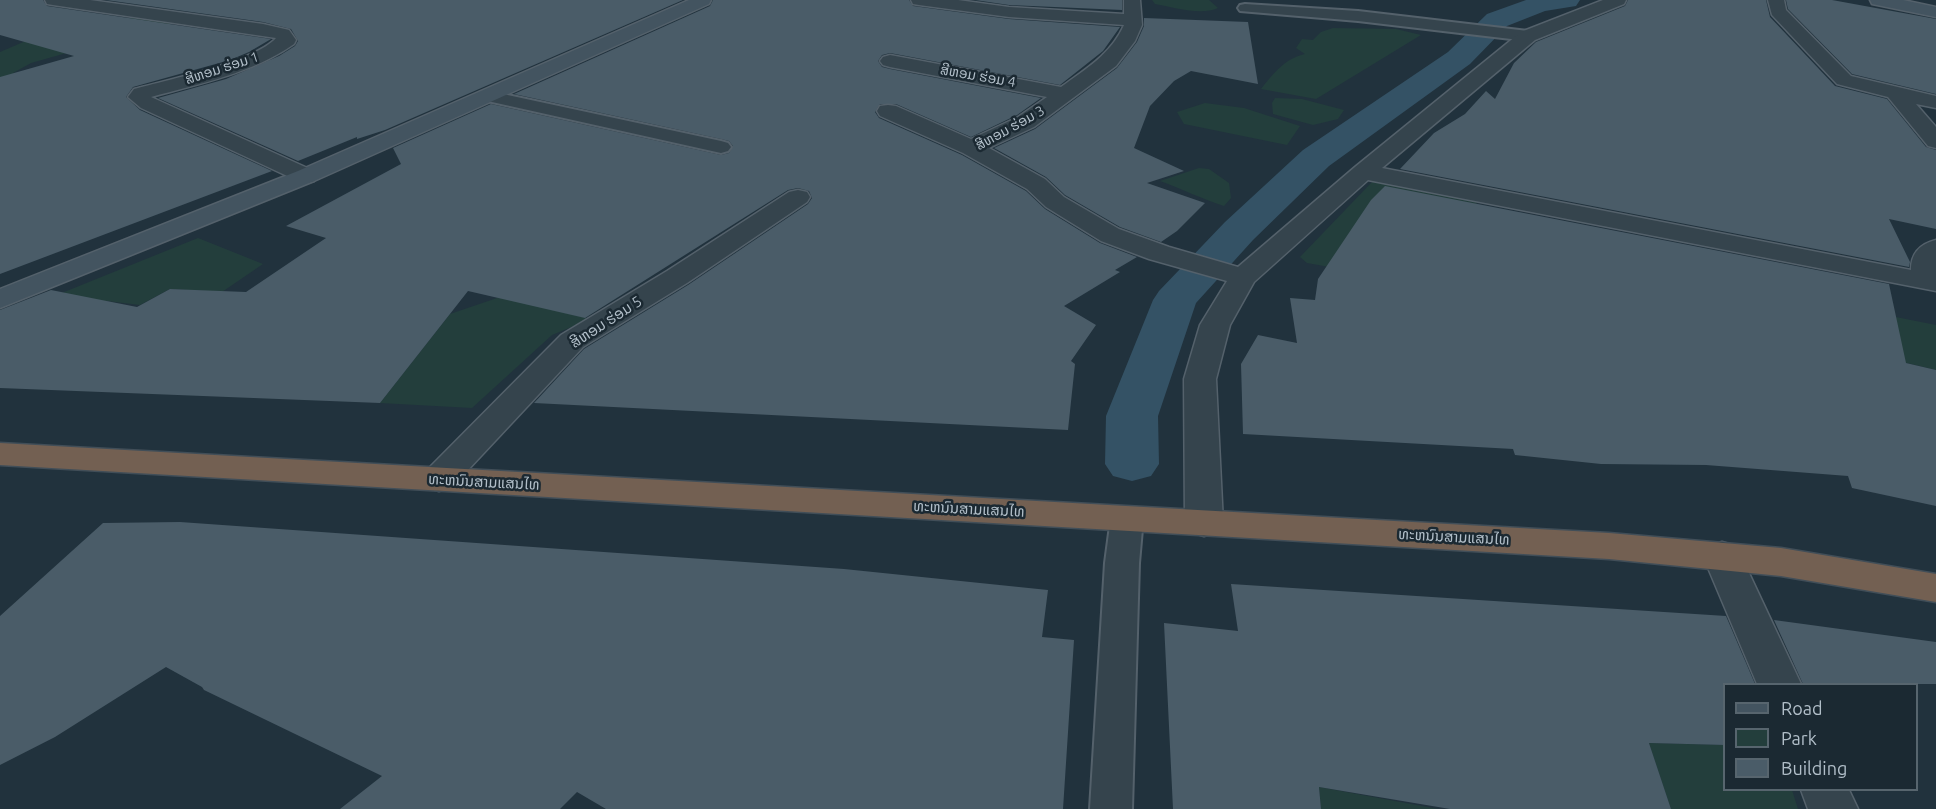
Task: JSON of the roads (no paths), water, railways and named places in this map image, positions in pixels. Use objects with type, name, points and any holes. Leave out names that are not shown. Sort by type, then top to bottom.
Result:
[{"type":"highway","name":"ທະຫນົນສາມແສນໄທ","points":[[0,454],[1609,546],[1781,562],[1936,588]]},
{"type":"street","name":"ສີຫອມ ຮ່ອມ 1","points":[[53,0],[263,29],[283,34],[287,40],[280,47],[253,59],[141,93],[138,97],[148,104],[306,176]]},
{"type":"street","points":[[0,299],[306,176],[703,0]]},
{"type":"street","name":"ສີຫອມ ຮ່ອມ 3","points":[[919,0],[1009,12],[1133,10],[1126,41],[1109,62],[1026,122],[970,148]]},
{"type":"street","points":[[1204,523],[1200,379],[1215,325],[1233,274],[1363,172],[1517,34],[1618,0]]},
{"type":"street","points":[[1776,0],[1778,11],[1844,80],[1936,102]]},
{"type":"street","points":[[1878,0],[1936,12]]},
{"type":"street","name":"ສີຫອມ ຮ່ອມ 4","points":[[890,61],[1005,80],[1065,94]]},
{"type":"street","points":[[1894,93],[1936,141]]},
{"type":"street","points":[[888,111],[970,148]]},
{"type":"street","name":"ສີຫອມ ຮ່ອມ 3","points":[[970,148],[1036,184],[1055,202],[1110,235],[1159,253],[1233,274]]},
{"type":"street","points":[[1363,172],[1931,282],[1924,260],[1928,252],[1936,248]]},
{"type":"street","name":"ສີຫອມ ຮ່ອມ 5","points":[[439,479],[572,341],[677,277],[798,197]]},
{"type":"street","points":[[1722,556],[1779,683]]},
{"type":"street","points":[[1826,791],[1833,809]]},
{"type":"lane","points":[[1245,8],[1358,16],[1517,34]]},
{"type":"lane","points":[[489,96],[721,147]]},
{"type":"lane","points":[[1111,809],[1122,563],[1127,518]]},
{"type":"waterway","points":[[1132,464],[1132,416],[1175,300],[1239,231],[1316,158],[1459,58],[1497,20],[1540,4],[1567,0]]}]
